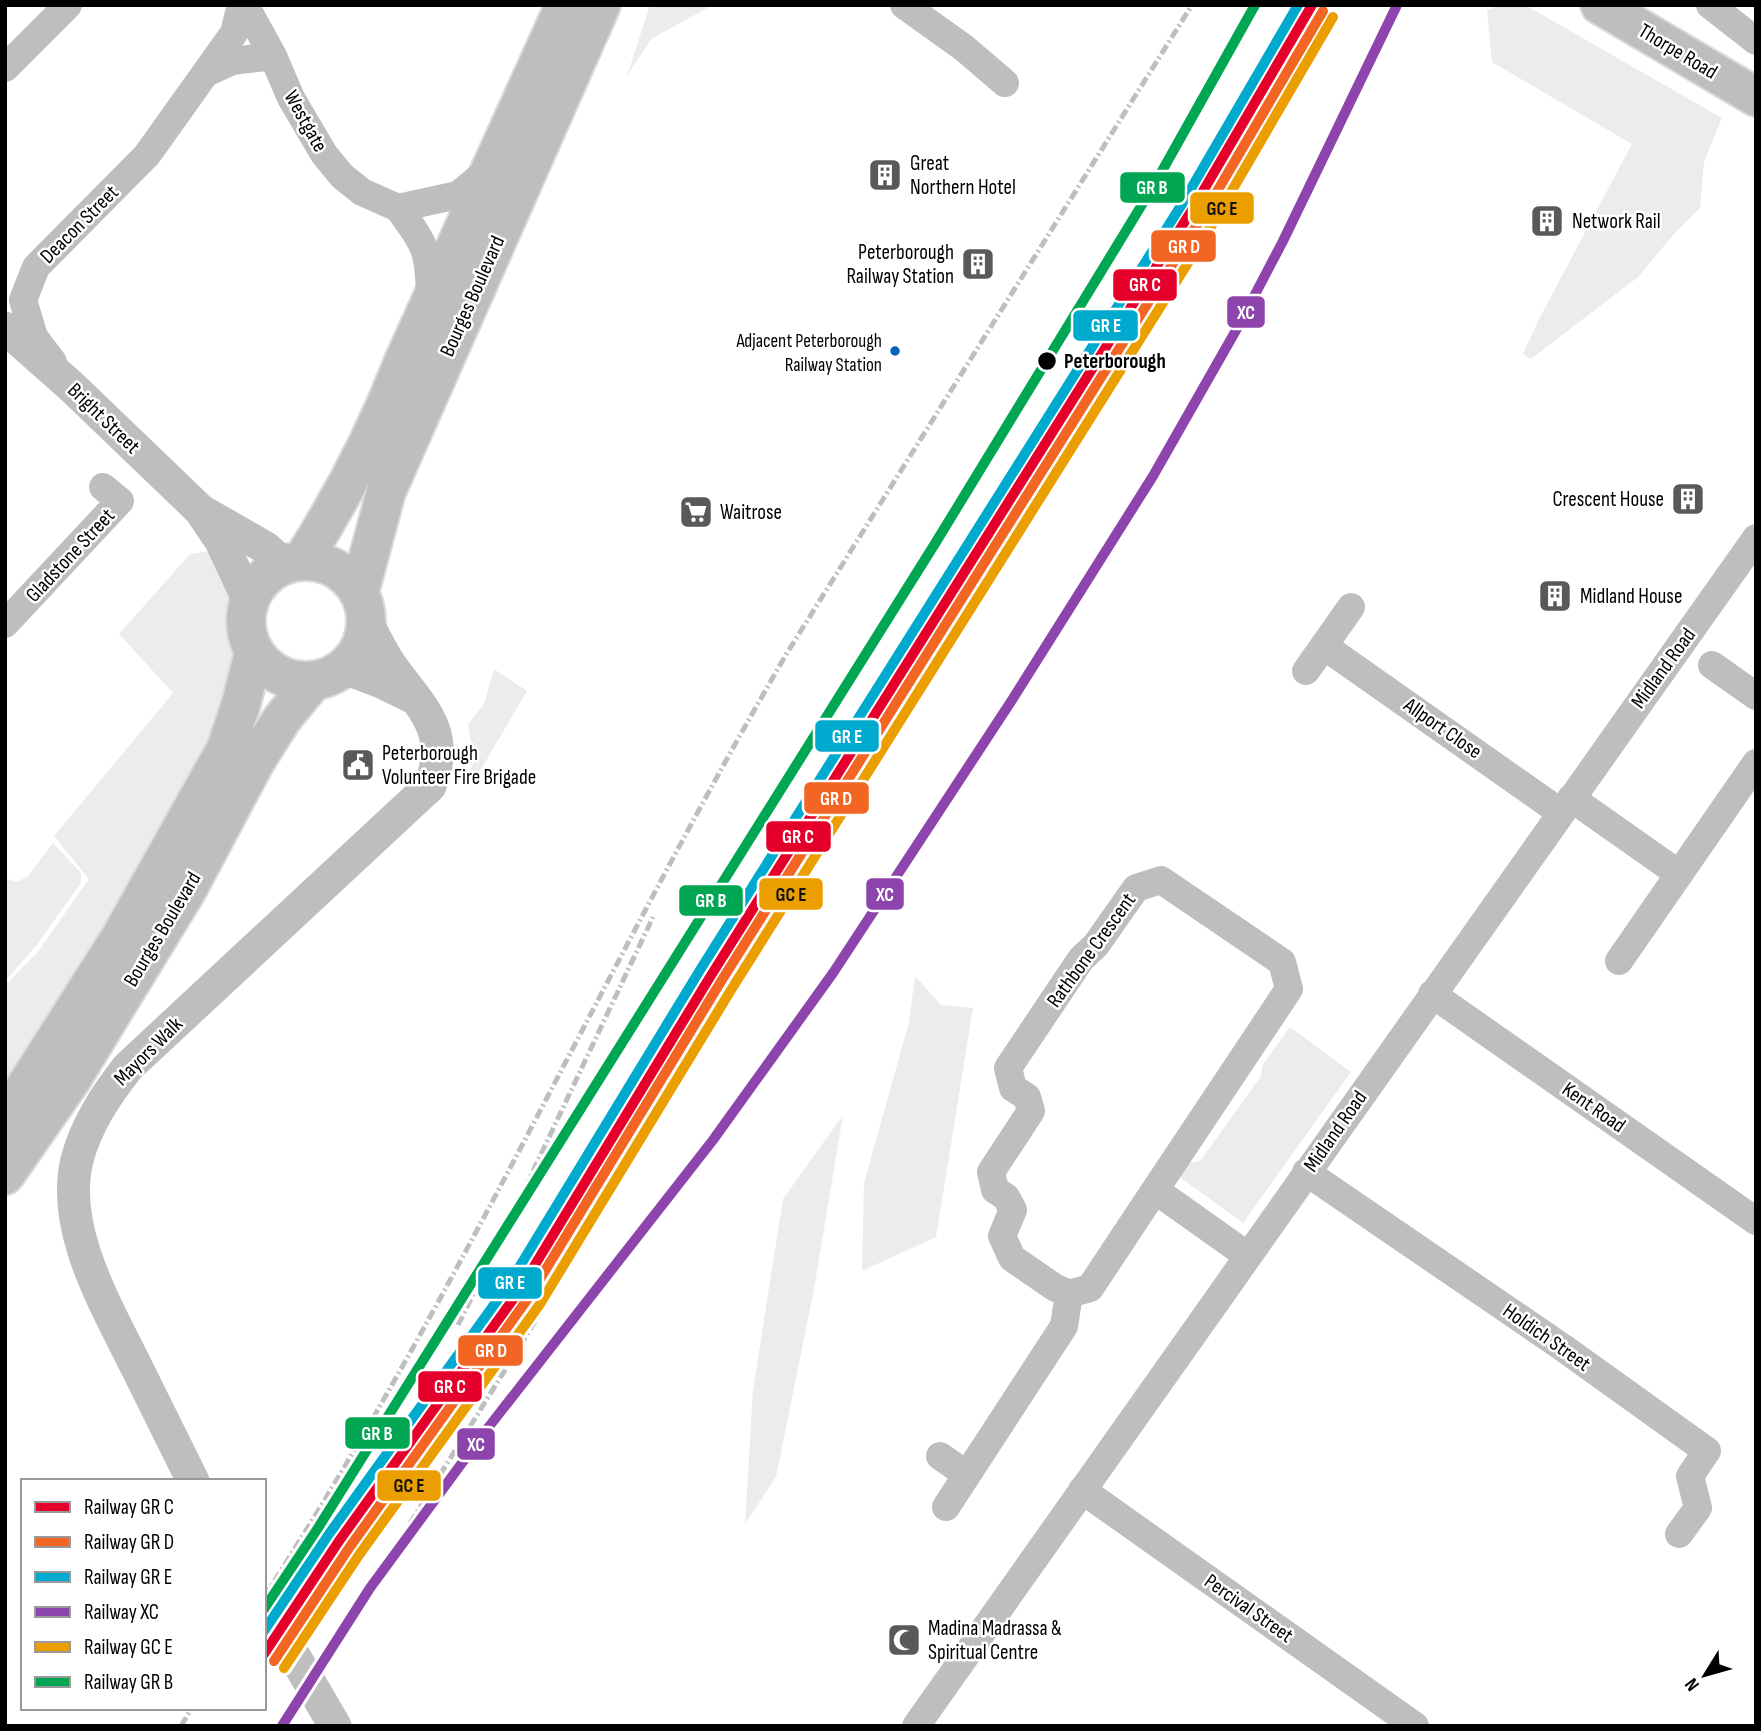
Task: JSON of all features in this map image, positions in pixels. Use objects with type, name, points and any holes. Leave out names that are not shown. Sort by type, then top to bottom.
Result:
[{"type":"main road","name":"Bourges Boulevard","points":[[293,563],[334,510],[382,417],[403,363],[565,5]]},
{"type":"main road","name":"Bourges Boulevard","points":[[363,608],[386,492],[601,5]]},
{"type":"main road","name":"Thorpe Road","points":[[1601,5],[1756,97]]},
{"type":"main road","points":[[319,562],[349,579],[363,608],[364,640],[356,655],[329,675],[296,681],[279,675],[265,665],[254,652],[247,627],[249,601],[257,586],[270,573],[293,563],[319,562]]},
{"type":"main road","name":"Bourges Boulevard","points":[[5,1119],[120,938],[226,749],[242,704],[254,652]]},
{"type":"main road","name":"Bourges Boulevard","points":[[5,1175],[71,1080],[180,902],[275,730],[329,675]]},
{"type":"street","points":[[5,68],[68,5]]},
{"type":"street","name":"Westgate","points":[[243,5],[273,56],[291,98],[324,154],[342,176],[362,192],[398,208],[423,242],[429,262],[430,307]]},
{"type":"street","name":"Deacon Street","points":[[72,387],[34,337],[23,300],[36,267],[147,155],[234,33],[243,5]]},
{"type":"street","points":[[904,5],[964,48],[1005,83]]},
{"type":"street","points":[[1710,5],[1756,40]]},
{"type":"street","points":[[206,73],[232,61],[273,56]]},
{"type":"street","points":[[398,208],[458,195],[491,167]]},
{"type":"street","name":"Bright Street","points":[[5,328],[72,387],[200,510],[221,541],[249,601]]},
{"type":"street","name":"Gladstone Street","points":[[5,624],[120,501],[103,487]]},
{"type":"street","name":"Bright Street","points":[[200,510],[293,563]]},
{"type":"street","name":"Midland Road","points":[[923,1723],[1082,1490],[1756,538]]},
{"type":"street","points":[[1306,671],[1351,607]]},
{"type":"street","name":"Mayors Walk","points":[[192,1479],[85,1258],[76,1212],[77,1161],[88,1130],[105,1097],[128,1067],[430,786],[437,768],[435,727],[419,700],[388,662],[363,608]]},
{"type":"street","name":"Allport Close","points":[[1324,646],[1565,805],[1679,874]]},
{"type":"street","points":[[1712,665],[1756,696]]},
{"type":"street","points":[[329,675],[379,681],[419,700]]},
{"type":"street","points":[[1619,961],[1756,763]]},
{"type":"street","name":"Rathbone Crescent","points":[[1161,880],[1282,962],[1289,989],[1155,1190],[1090,1287],[1069,1294],[1012,1258],[1002,1236],[1013,1210],[1006,1197],[995,1190],[991,1172],[1031,1111],[1027,1097],[1013,1088],[1008,1068],[1081,959],[1096,944],[1136,888],[1161,880]]},
{"type":"street","name":"Kent Road","points":[[1432,994],[1756,1221]]},
{"type":"street","name":"Holdich Street","points":[[1306,1172],[1707,1451],[1690,1476],[1698,1508],[1679,1534]]},
{"type":"street","points":[[1155,1190],[1248,1256]]},
{"type":"street","points":[[946,1507],[1064,1326],[1069,1294]]},
{"type":"street","points":[[940,1456],[967,1475]]},
{"type":"street","name":"Percival Street","points":[[1082,1490],[1415,1726]]},
{"type":"street","points":[[266,1607],[335,1726]]},
{"type":"shaded area","points":[[650,5],[713,5],[651,39],[627,76]]},
{"type":"shaded area","points":[[1501,5],[1525,5],[1722,118],[1704,162],[1700,208],[1638,277],[1531,359],[1523,354],[1538,321],[1632,144],[1492,62],[1487,10]]},
{"type":"shaded area","points":[[212,551],[226,583],[233,616],[232,664],[207,758],[5,1095],[5,985],[37,953],[89,879],[54,836],[173,693],[119,634],[190,554]]},
{"type":"shaded area","points":[[494,669],[527,691],[480,771],[470,771],[474,761],[468,724],[484,704]]},
{"type":"shaded area","points":[[53,843],[81,873],[81,883],[36,946],[5,981],[5,878],[17,882],[28,876]]},
{"type":"shaded area","points":[[915,976],[941,1005],[973,1008],[936,1237],[862,1271],[864,1183],[909,1022]]},
{"type":"shaded area","points":[[1290,1027],[1351,1072],[1243,1223],[1178,1176],[1187,1163],[1200,1161],[1261,1076],[1262,1066]]},
{"type":"shaded area","points":[[843,1115],[814,1289],[776,1477],[745,1524],[753,1390],[783,1199]]},
{"type":"railway","points":[[266,1594],[403,1365],[656,889],[787,653],[1192,5]]},
{"type":"railway","points":[[1247,163],[1321,5]]},
{"type":"railway","points":[[458,1325],[653,917]]},
{"type":"railway","points":[[370,1588],[591,1231]]},
{"type":"railway","points":[[181,1726],[191,1710]]},
{"type":"transit line","points":[[266,1606],[318,1528],[936,542],[1157,180],[1255,5]]},
{"type":"transit line","points":[[266,1628],[329,1534],[509,1284],[700,970],[1182,204],[1298,5]]},
{"type":"transit line","points":[[266,1651],[339,1541],[519,1291],[710,977],[1192,210],[1312,5]]},
{"type":"transit line","points":[[274,1661],[349,1548],[529,1297],[720,983],[1202,217],[1323,11]]},
{"type":"transit line","points":[[284,1668],[359,1555],[540,1304],[731,990],[1213,223],[1333,17]]},
{"type":"rail line","name":"XC","points":[[282,1726],[370,1588],[484,1433],[713,1140],[833,973],[1012,700],[1153,476],[1239,325],[1283,241],[1397,5]]},
{"type":"place","name":"Great Northern Hotel","points":[[885,175]]},
{"type":"place","name":"Network Rail","points":[[1547,221]]},
{"type":"place","name":"Peterborough Railway Station","points":[[978,264]]},
{"type":"place","name":"Adjacent Peterborough Railway Station","points":[[895,351]]},
{"type":"place","name":"Peterborough","points":[[1047,361]]},
{"type":"place","name":"Crescent House","points":[[1688,499]]},
{"type":"place","name":"Waitrose","points":[[696,512]]},
{"type":"place","name":"Midland House","points":[[1555,596]]},
{"type":"place","name":"Peterborough Volunteer Fire Brigade","points":[[358,765]]},
{"type":"place","name":"Madina Madrassa & Spiritual Centre","points":[[904,1640]]}]
